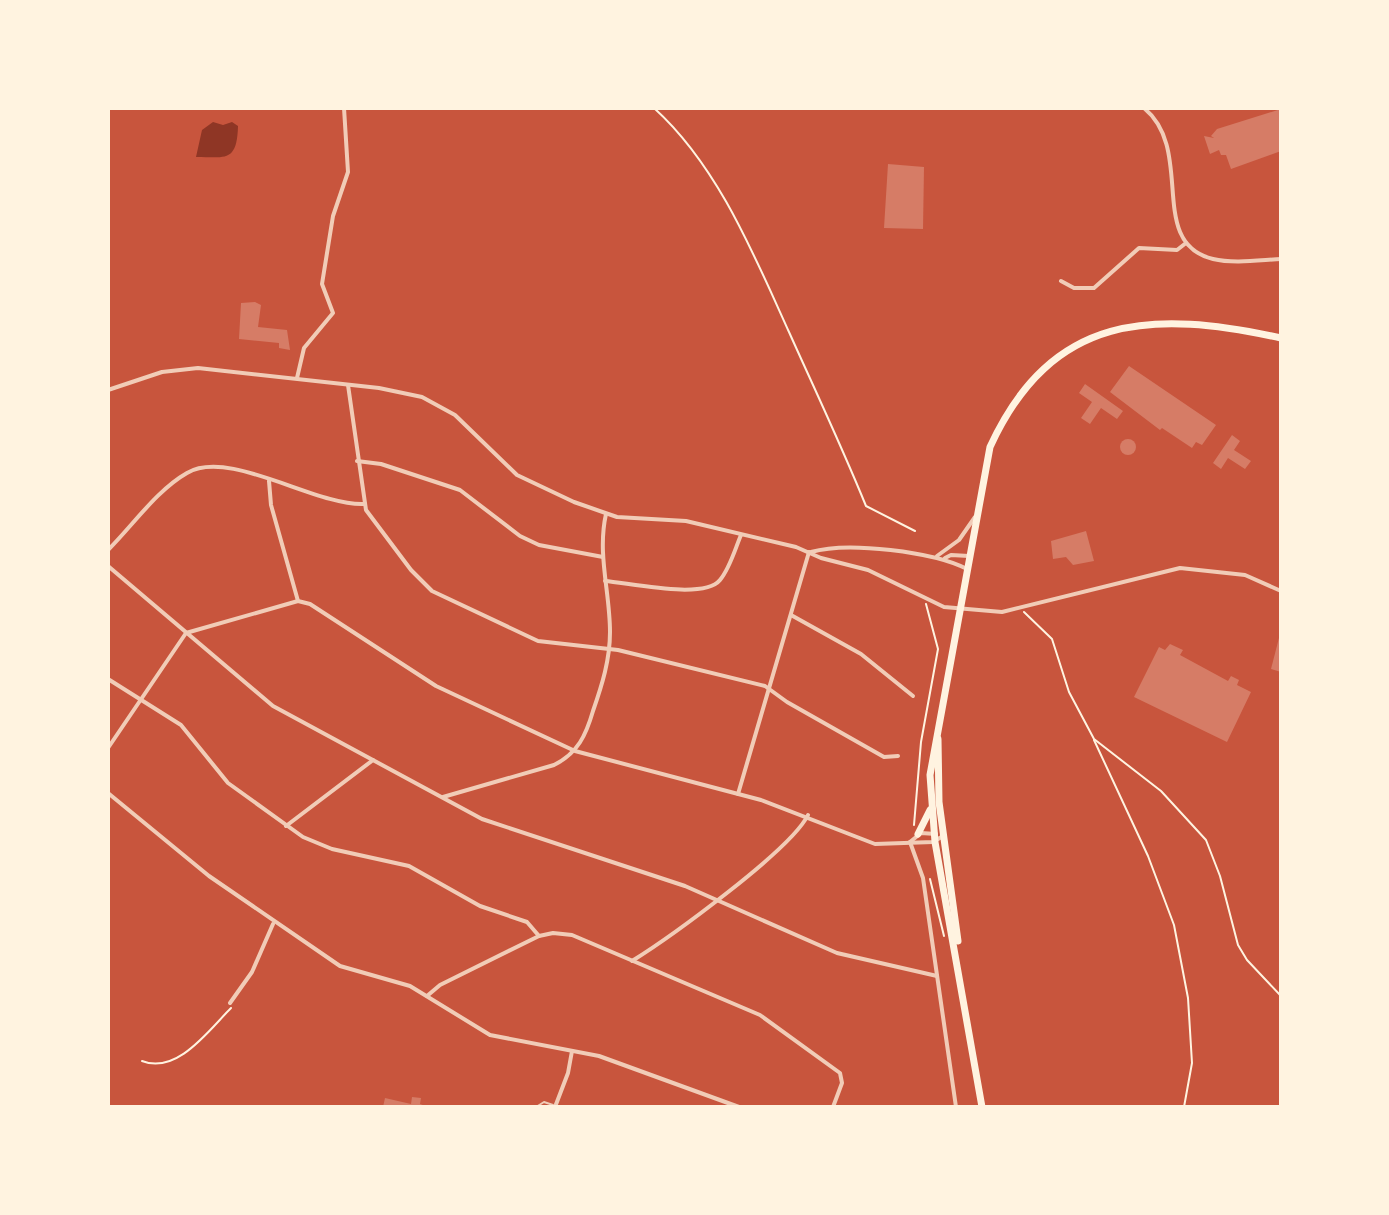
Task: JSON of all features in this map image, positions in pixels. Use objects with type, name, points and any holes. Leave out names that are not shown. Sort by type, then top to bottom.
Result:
[{"type":"highway","points":[[982,1107],[935,838],[931,763],[969,570],[984,469],[999,427],[1024,390],[1071,349],[1129,326],[1198,322],[1281,338]]},
{"type":"highway","points":[[937,729],[944,835],[956,912],[958,959]]},
{"type":"highway","points":[[917,833],[931,808]]},
{"type":"street","points":[[297,378],[304,348],[333,313],[322,284],[333,216],[348,172],[344,108]]},
{"type":"street","points":[[1144,108],[1160,125],[1169,145],[1176,224],[1186,243],[1214,259],[1281,259]]},
{"type":"street","points":[[1061,281],[1074,288],[1094,288],[1139,248],[1177,250],[1186,243]]},
{"type":"street","points":[[108,390],[147,376],[187,369],[402,391],[432,400],[455,415],[500,462],[526,481],[606,514],[686,521],[809,552],[868,570],[947,608],[978,613],[1021,608],[1180,568],[1245,575],[1281,591]]},
{"type":"street","points":[[348,385],[364,504],[411,570],[441,596],[538,641],[609,649],[769,689],[884,757],[898,756]]},
{"type":"street","points":[[357,461],[381,464],[460,490],[520,536],[539,545],[603,557]]},
{"type":"street","points":[[108,550],[176,481],[195,469],[227,468],[340,502],[364,504]]},
{"type":"street","points":[[269,481],[271,505],[298,601]]},
{"type":"street","points":[[443,797],[546,768],[575,751],[589,724],[609,649],[603,557],[606,514]]},
{"type":"street","points":[[935,557],[959,540],[976,515]]},
{"type":"street","points":[[605,581],[683,590],[711,587],[722,579],[741,535]]},
{"type":"street","points":[[809,552],[859,550],[945,558],[969,570]]},
{"type":"street","points":[[738,794],[743,766],[809,552]]},
{"type":"street","points":[[945,558],[951,555],[971,556]]},
{"type":"street","points":[[108,566],[273,706],[504,828],[715,899],[837,953],[937,976]]},
{"type":"street","points":[[108,748],[186,633],[298,601],[310,604],[436,686],[575,751],[808,815],[875,844],[910,842],[944,835]]},
{"type":"street","points":[[791,615],[861,654],[913,696]]},
{"type":"street","points":[[108,679],[181,725],[228,783],[286,826],[322,846],[419,871],[480,906],[527,922],[539,936]]},
{"type":"street","points":[[286,826],[373,760]]},
{"type":"street","points":[[108,793],[189,861],[273,924],[340,966],[400,983],[490,1035],[599,1056],[739,1107]]},
{"type":"street","points":[[632,961],[791,838],[808,815]]},
{"type":"street","points":[[910,842],[917,833],[935,838]]},
{"type":"street","points":[[910,842],[923,878],[956,1107]]},
{"type":"street","points":[[233,1004],[252,973],[273,924]]},
{"type":"street","points":[[427,996],[440,985],[539,936],[553,933],[572,935],[760,1015],[819,1055],[842,1078],[833,1107]]},
{"type":"street","points":[[555,1106],[568,1073],[572,1051]]},
{"type":"lane","points":[[536,1107],[544,1102],[555,1106]]},
{"type":"path","points":[[654,108],[714,182],[737,222],[827,413],[866,506],[915,531]]},
{"type":"path","points":[[917,833],[921,742],[938,649],[927,599]]},
{"type":"path","points":[[1021,608],[1052,639],[1069,692],[1143,846],[1174,925],[1188,998],[1192,1063],[1184,1107]]},
{"type":"path","points":[[1094,739],[1161,791],[1198,829],[1216,862],[1238,945],[1247,960],[1281,996]]},
{"type":"path","points":[[142,1061],[161,1062],[185,1053],[233,1004]]},
{"type":"shaded area","points":[[213,122],[223,125],[232,122],[238,126],[235,146],[232,152],[222,157],[196,157],[202,130]]},
{"type":"building","points":[[1281,109],[1281,151],[1231,169],[1226,155],[1221,155],[1219,150],[1210,154],[1204,136],[1214,138],[1211,136],[1217,129]]},
{"type":"building","points":[[888,164],[924,167],[923,229],[884,228]]},
{"type":"building","points":[[241,303],[261,305],[258,327],[287,330],[290,350],[279,348],[279,343],[239,339]]},
{"type":"building","points":[[1129,366],[1216,425],[1202,445],[1196,442],[1192,448],[1162,428],[1160,430],[1110,392]]},
{"type":"building","points":[[1085,384],[1123,411],[1117,419],[1101,408],[1090,424],[1081,418],[1092,402],[1079,393]]},
{"type":"building","points":[[1232,435],[1240,441],[1234,450],[1251,461],[1245,469],[1228,458],[1221,469],[1213,463]]},
{"type":"building","points":[[1128,439],[1136,447],[1128,455],[1120,447]]},
{"type":"building","points":[[1086,531],[1094,561],[1073,565],[1066,557],[1053,559],[1051,541]]},
{"type":"building","points":[[1281,634],[1281,672],[1271,669]]},
{"type":"building","points":[[1170,644],[1183,650],[1180,655],[1228,681],[1231,676],[1239,680],[1237,685],[1251,692],[1227,742],[1134,697],[1159,647],[1165,650]]},
{"type":"building","points":[[412,1097],[421,1098],[420,1104],[428,1107],[383,1107],[385,1098],[411,1104]]}]
